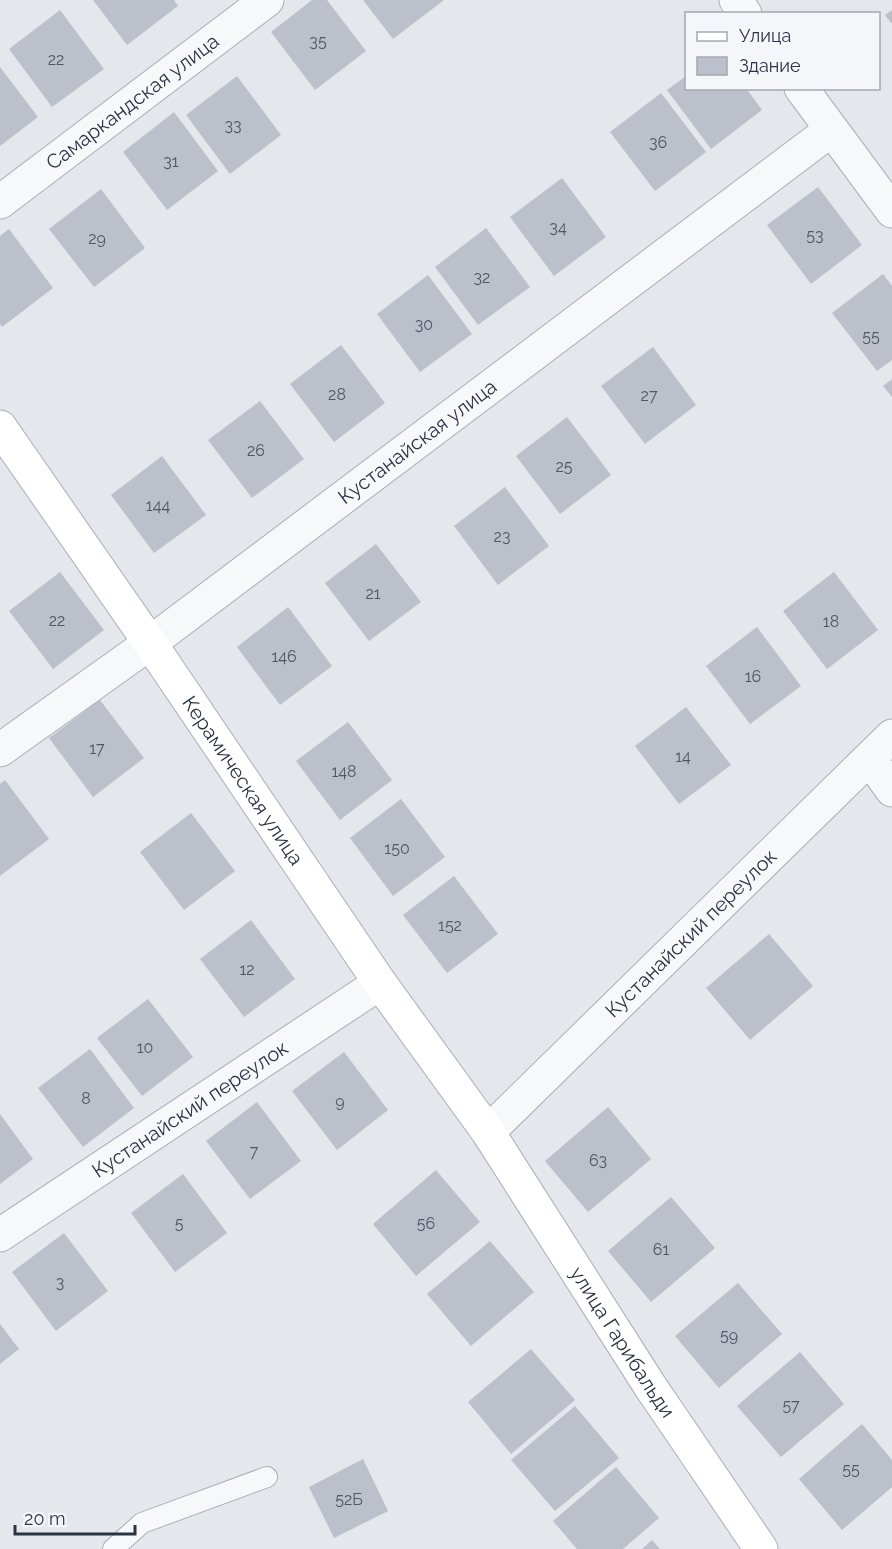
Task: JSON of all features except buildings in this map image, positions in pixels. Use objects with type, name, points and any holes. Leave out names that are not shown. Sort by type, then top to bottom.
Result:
[{"type":"street","name":"Самаркандская улица","points":[[0,202],[248,6]]},
{"type":"street","points":[[802,90],[892,211]]},
{"type":"street","name":"Кустанайская улица","points":[[0,750],[150,642],[831,130]]},
{"type":"street","name":"Керамическая улица","points":[[0,427],[150,642],[380,983],[488,1132]]},
{"type":"street","name":"Кустанайский переулок","points":[[488,1132],[892,736]]},
{"type":"street","points":[[870,759],[892,790]]},
{"type":"street","name":"Кустанайский переулок","points":[[0,1234],[380,983]]},
{"type":"street","name":"улица Гарибальди","points":[[488,1132],[650,1386],[761,1549]]},
{"type":"lane","points":[[113,1549],[142,1523],[267,1477]]}]
